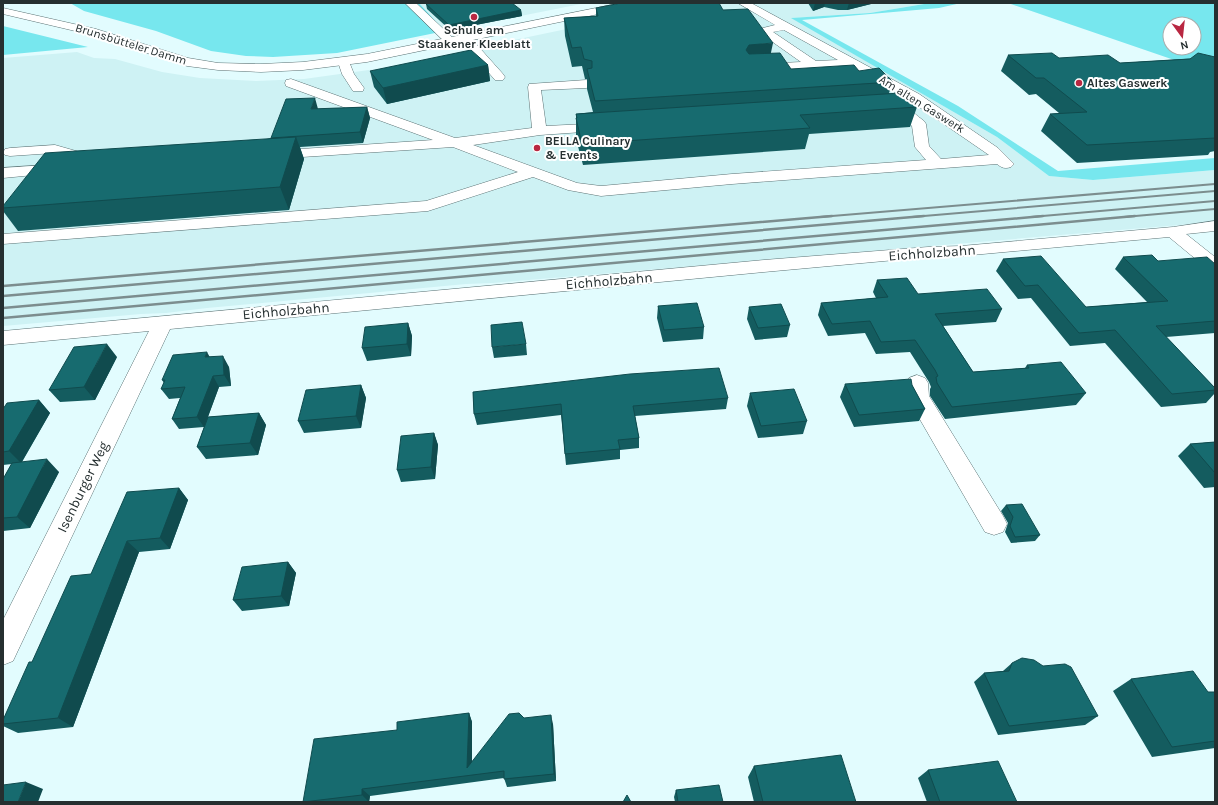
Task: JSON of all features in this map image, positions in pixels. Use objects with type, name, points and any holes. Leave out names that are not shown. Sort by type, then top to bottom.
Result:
[{"type":"street","points":[[410,3],[450,41]]},
{"type":"street","name":"Brunsbütteler Damm","points":[[3,11],[54,21],[121,40],[175,59],[196,64],[276,68],[344,62],[637,3]]},
{"type":"street","name":"Am alten Gaswerk","points":[[743,3],[914,97],[993,151],[1006,164],[936,162]]},
{"type":"street","points":[[787,26],[763,31],[813,65]]},
{"type":"street","points":[[465,38],[499,77]]},
{"type":"street","points":[[344,62],[348,74],[358,88]]},
{"type":"street","points":[[751,69],[854,63]]},
{"type":"street","points":[[291,83],[533,172],[574,186],[601,191],[936,162]]},
{"type":"street","points":[[540,131],[534,87],[586,84]]},
{"type":"street","points":[[873,109],[897,107],[919,124],[922,146],[936,162]]},
{"type":"street","points":[[261,156],[454,143],[540,131],[619,126]]},
{"type":"street","points":[[3,173],[104,165],[54,149],[5,155]]},
{"type":"street","points":[[3,239],[428,206],[533,172]]},
{"type":"street","name":"Eichholzbahn","points":[[3,338],[764,266],[928,252],[961,251],[1173,232],[1187,228],[1215,226]]},
{"type":"street","points":[[1173,232],[1215,266]]},
{"type":"street","name":"Isenburger Weg","points":[[3,651],[164,323]]},
{"type":"street","points":[[917,383],[918,397],[994,524]]},
{"type":"shaded area","points":[[70,3],[419,3],[445,31],[337,53],[273,57],[246,56],[211,51],[156,31],[84,11]]},
{"type":"shaded area","name":"Schule am Staakener Kleeblatt","points":[[419,3],[586,3],[445,31]]},
{"type":"shaded area","points":[[691,3],[930,3],[870,13],[792,18],[997,137],[1049,176],[1093,180],[1215,170],[1215,222],[493,283],[466,284],[166,313],[3,326],[3,58],[77,52],[94,58],[115,59],[162,72],[200,78],[256,81],[304,79],[376,69]]},
{"type":"shaded area","points":[[930,3],[961,3],[939,8],[802,20],[958,106],[1058,171],[1215,158],[1215,170],[1093,180],[1049,176],[997,137],[791,18],[870,13]]},
{"type":"shaded area","points":[[1008,3],[1215,3],[1215,69],[1180,62],[1163,56],[1202,56],[1202,16],[1162,16],[1162,56]]},
{"type":"shaded area","points":[[3,26],[88,47],[3,55]]},
{"type":"building","points":[[512,3],[521,10],[449,25],[426,4]]},
{"type":"building","points":[[621,3],[719,3],[723,10],[748,9],[773,43],[749,45],[746,50],[749,54],[780,53],[791,69],[854,65],[859,71],[879,68],[893,82],[595,101],[587,69],[592,68],[592,61],[584,59],[581,47],[572,48],[564,18],[598,16],[596,8]]},
{"type":"building","points":[[471,50],[488,65],[383,88],[370,71]]},
{"type":"building","points":[[1052,53],[1059,58],[1108,55],[1120,63],[1190,59],[1194,56],[1202,56],[1202,54],[1215,57],[1215,138],[1087,145],[1050,114],[1087,112],[1044,78],[1036,78],[1008,55]]},
{"type":"building","points":[[900,93],[917,107],[800,115],[810,128],[582,144],[576,118],[576,114]]},
{"type":"building","points":[[315,98],[311,109],[367,107],[360,132],[271,138],[286,99]]},
{"type":"building","points":[[296,137],[280,187],[3,208],[3,206],[45,153]]},
{"type":"building","points":[[1152,255],[1158,261],[1207,257],[1215,264],[1215,321],[1156,326],[1215,388],[1215,390],[1172,394],[1115,330],[1079,333],[1038,285],[1025,286],[1003,259],[1041,256],[1086,307],[1168,301],[1123,257]]},
{"type":"building","points":[[907,278],[918,294],[987,289],[1002,309],[935,314],[973,372],[1029,368],[1027,365],[1061,362],[1086,393],[952,407],[937,383],[936,377],[938,376],[935,370],[915,340],[881,342],[870,321],[832,324],[821,303],[888,297],[877,280]]},
{"type":"building","points":[[697,303],[704,327],[664,330],[658,306]]},
{"type":"building","points":[[781,304],[790,325],[758,328],[749,307]]},
{"type":"building","points":[[522,322],[526,344],[492,347],[491,325]]},
{"type":"building","points":[[408,323],[407,344],[362,348],[365,327]]},
{"type":"building","points":[[107,344],[84,387],[49,390],[74,347]]},
{"type":"building","points":[[207,352],[205,357],[223,356],[224,375],[213,376],[197,417],[172,419],[185,387],[161,389],[165,380],[162,380],[173,355]]},
{"type":"building","points":[[719,368],[728,398],[633,406],[639,438],[618,440],[620,449],[565,454],[561,404],[474,414],[473,392],[630,374]]},
{"type":"building","points":[[911,379],[912,385],[925,409],[859,415],[845,384]]},
{"type":"building","points":[[361,385],[356,416],[298,421],[306,390]]},
{"type":"building","points":[[794,389],[807,421],[761,426],[750,393]]},
{"type":"building","points":[[39,400],[9,451],[3,452],[3,409],[7,403]]},
{"type":"building","points":[[259,413],[250,443],[197,447],[208,417]]},
{"type":"building","points":[[434,433],[431,467],[397,470],[401,436]]},
{"type":"building","points":[[1215,442],[1215,473],[1190,444]]},
{"type":"building","points":[[47,459],[17,517],[3,518],[3,479],[12,463]]},
{"type":"building","points":[[179,488],[160,538],[127,541],[58,718],[3,724],[3,720],[29,662],[32,662],[71,576],[91,574],[127,492]]},
{"type":"building","points":[[1022,504],[1040,535],[1015,537],[1010,526],[1013,517],[1006,505]]},
{"type":"building","points":[[288,562],[281,596],[233,600],[242,567]]},
{"type":"building","points":[[1022,658],[1034,660],[1043,666],[1065,664],[1071,667],[1098,716],[1009,726],[984,673],[1009,671],[1012,663]]},
{"type":"building","points":[[1193,671],[1208,692],[1215,692],[1215,741],[1172,747],[1131,679]]},
{"type":"building","points":[[469,713],[467,768],[509,714],[519,713],[524,718],[551,715],[554,774],[504,779],[504,771],[362,789],[362,795],[303,802],[314,739],[397,730],[397,722]]},
{"type":"building","points":[[841,755],[856,802],[763,802],[754,766]]},
{"type":"building","points":[[998,761],[1017,802],[940,802],[928,770]]},
{"type":"building","points":[[26,782],[18,802],[3,802],[3,785]]},
{"type":"building","points":[[719,785],[723,802],[678,802],[676,790]]},
{"type":"building","points":[[627,795],[631,802],[623,802]]},
{"type":"railway","points":[[820,217],[1215,184]]},
{"type":"railway","points":[[912,217],[1215,191]]},
{"type":"railway","points":[[1031,217],[1215,201]]},
{"type":"railway","points":[[1124,217],[1215,209]]},
{"type":"railway","points":[[3,286],[832,216]]},
{"type":"railway","points":[[3,296],[924,216]]},
{"type":"railway","points":[[3,308],[1043,216]]},
{"type":"railway","points":[[3,318],[1135,216]]},
{"type":"place","name":"Schule am Staakener Kleeblatt","points":[[474,17]]},
{"type":"place","name":"Altes Gaswerk","points":[[1079,83]]},
{"type":"place","name":"BELLA Culinary & Events","points":[[537,148]]}]
